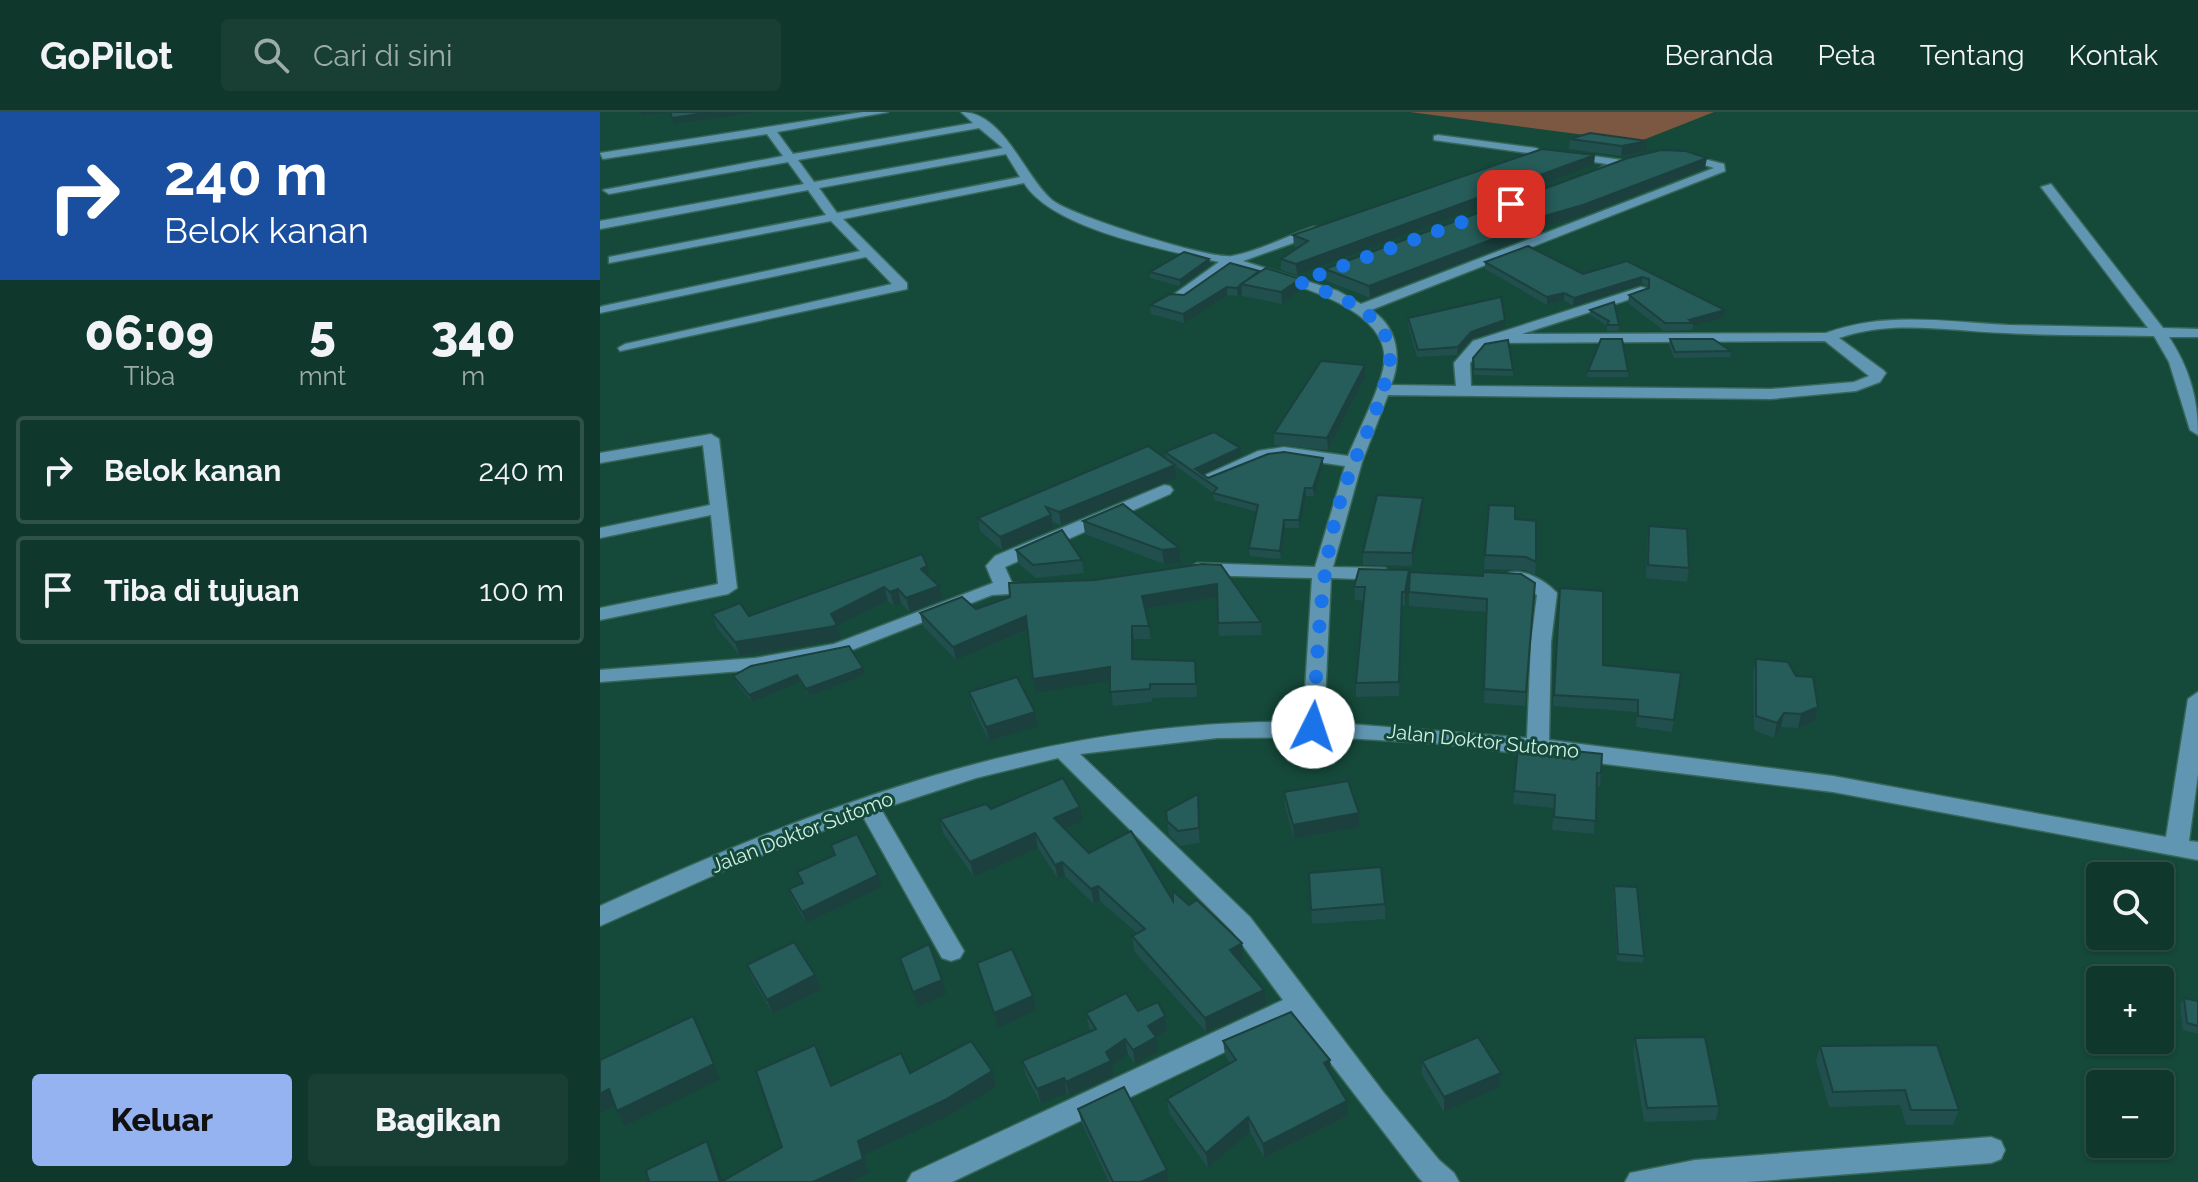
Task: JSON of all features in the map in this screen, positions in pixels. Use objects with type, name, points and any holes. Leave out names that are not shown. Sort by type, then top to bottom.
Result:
[{"type":"street","points":[[603,156],[883,112]]},
{"type":"street","points":[[966,112],[1010,150],[1028,179],[1051,206],[1128,236],[1306,279],[1361,309],[1376,323],[1391,351],[1392,364],[1354,462],[1322,574],[1313,727]]},
{"type":"street","points":[[609,190],[983,124]]},
{"type":"street","points":[[625,348],[902,286],[834,217],[770,130]]},
{"type":"street","points":[[1438,138],[1622,163]]},
{"type":"street","points":[[600,225],[1010,150]]},
{"type":"street","points":[[1507,162],[1536,151]]},
{"type":"street","points":[[1361,309],[1721,169],[1718,164],[1699,158],[1662,153]]},
{"type":"street","points":[[1583,177],[1639,158]]},
{"type":"street","points":[[614,260],[1028,179]]},
{"type":"street","points":[[2047,187],[2158,332],[2177,362],[2198,430]]},
{"type":"street","points":[[1178,298],[1230,261],[1332,224]]},
{"type":"street","points":[[603,310],[867,253]]},
{"type":"street","points":[[1464,391],[1465,356],[1492,339],[1641,291]]},
{"type":"street","points":[[1492,339],[1828,337],[1856,327],[1897,322],[2198,333]]},
{"type":"street","points":[[1382,390],[1771,394],[1842,388],[1875,379],[1878,373],[1869,364],[1828,337]]},
{"type":"street","points":[[600,458],[711,439],[728,588],[600,614]]},
{"type":"street","points":[[1208,478],[1264,455],[1284,452],[1354,462]]},
{"type":"street","points":[[1004,587],[995,566],[1002,560],[1164,490]]},
{"type":"street","points":[[600,533],[719,508]]},
{"type":"street","points":[[1179,571],[1233,568],[1322,574],[1408,574]]},
{"type":"street","points":[[1495,577],[1525,579],[1547,593],[1541,642],[1538,746]]},
{"type":"street","points":[[600,676],[755,664],[839,649],[989,589],[1055,586]]},
{"type":"street","points":[[2187,849],[2198,699]]},
{"type":"street","name":"Jalan Doktor Sutomo","points":[[600,917],[680,880],[866,803],[990,767],[1063,750],[1153,736],[1313,727],[1538,746],[1832,784],[2187,849]]},
{"type":"street","points":[[1063,750],[1241,924],[1374,1101],[1429,1169],[1444,1182]]},
{"type":"street","points":[[866,803],[951,951]]},
{"type":"street","points":[[922,1182],[1302,1003]]},
{"type":"street","points":[[1640,1182],[1695,1173],[1991,1150]]},
{"type":"shaded area","points":[[1410,112],[1714,112],[1638,142]]},
{"type":"building","points":[[670,112],[711,112],[672,118]]},
{"type":"building","points":[[1590,133],[1647,141],[1622,146],[1570,139]]},
{"type":"building","points":[[1542,149],[1595,155],[1296,264],[1281,259],[1308,241],[1293,235]]},
{"type":"building","points":[[1661,150],[1686,151],[1707,158],[1583,205],[1538,218],[1543,220],[1369,286],[1325,269],[1628,158]]},
{"type":"building","points":[[1528,246],[1583,274],[1627,261],[1725,310],[1689,320],[1693,323],[1665,323],[1629,295],[1649,288],[1649,279],[1642,277],[1574,298],[1564,293],[1547,297],[1485,262]]},
{"type":"building","points":[[1184,252],[1209,259],[1180,280],[1150,272]]},
{"type":"building","points":[[1230,263],[1259,271],[1237,288],[1227,287],[1183,314],[1150,305],[1170,294],[1184,295]]},
{"type":"building","points":[[1266,268],[1300,279],[1281,292],[1241,284]]},
{"type":"building","points":[[1501,297],[1505,320],[1471,332],[1458,347],[1418,350],[1408,318]]},
{"type":"building","points":[[1614,302],[1619,325],[1607,325],[1609,321],[1590,310]]},
{"type":"building","points":[[1601,339],[1622,339],[1628,371],[1588,371]]},
{"type":"building","points":[[1670,339],[1713,339],[1731,351],[1675,352]]},
{"type":"building","points":[[1508,340],[1513,370],[1474,369],[1473,358],[1485,344]]},
{"type":"building","points":[[1321,361],[1365,365],[1327,438],[1274,433]]},
{"type":"building","points":[[1214,432],[1240,448],[1195,469],[1208,478],[1268,454],[1284,452],[1323,458],[1313,488],[1305,488],[1299,520],[1284,520],[1280,551],[1249,548],[1258,505],[1213,493],[1217,488],[1165,452]]},
{"type":"building","points":[[1148,446],[1175,465],[1059,512],[1046,507],[1051,515],[1000,537],[978,518]]},
{"type":"building","points":[[1377,495],[1423,498],[1412,553],[1363,552]]},
{"type":"building","points":[[1123,504],[1179,548],[1162,550],[1083,521]]},
{"type":"building","points":[[1489,505],[1515,506],[1515,519],[1536,521],[1536,562],[1526,557],[1485,555]]},
{"type":"building","points":[[1649,526],[1687,529],[1689,568],[1648,565]]},
{"type":"building","points":[[1062,530],[1082,560],[1033,565],[1016,550]]},
{"type":"building","points":[[922,554],[927,566],[921,569],[939,586],[906,598],[898,589],[890,592],[884,587],[831,614],[837,625],[830,627],[735,642],[712,614],[740,603],[749,616]]},
{"type":"building","points":[[1202,564],[1221,565],[1261,622],[1218,623],[1217,584],[1142,596],[1149,626],[1132,626],[1132,659],[1195,661],[1196,684],[1150,684],[1150,689],[1110,692],[1110,667],[1033,679],[1026,616],[953,647],[920,613],[962,597],[976,609],[1010,597],[1009,583],[1095,580]]},
{"type":"building","points":[[1359,569],[1409,570],[1405,592],[1402,592],[1399,682],[1356,683],[1365,587],[1354,587]]},
{"type":"building","points":[[1410,572],[1483,576],[1483,572],[1521,574],[1535,583],[1526,692],[1484,689],[1487,599],[1409,592]]},
{"type":"building","points":[[1560,588],[1603,591],[1603,665],[1681,673],[1674,720],[1638,716],[1638,700],[1554,695]]},
{"type":"building","points":[[849,646],[863,668],[806,689],[797,675],[749,695],[733,676],[751,666]]},
{"type":"building","points":[[1756,659],[1788,662],[1796,676],[1813,677],[1818,707],[1801,714],[1784,713],[1777,723],[1756,716]]},
{"type":"building","points":[[1017,677],[1035,712],[986,727],[969,692]]},
{"type":"building","points":[[1518,745],[1602,754],[1601,773],[1597,773],[1596,821],[1554,817],[1555,795],[1514,791]]},
{"type":"building","points":[[1063,778],[1080,807],[1054,818],[1089,853],[1131,831],[1173,901],[1173,891],[1189,905],[1197,900],[1242,943],[1230,950],[1264,990],[1205,1018],[1132,936],[1145,929],[1098,886],[1091,889],[1062,862],[1055,865],[1035,833],[970,862],[940,819],[986,804],[991,809]]},
{"type":"building","points":[[1348,781],[1359,813],[1293,825],[1284,792]]},
{"type":"building","points":[[1198,794],[1199,828],[1178,831],[1167,821],[1166,811]]},
{"type":"building","points":[[857,834],[878,875],[802,912],[789,889],[803,883],[797,872],[835,855],[831,845]]},
{"type":"building","points":[[1381,867],[1385,904],[1311,910],[1309,873]]},
{"type":"building","points":[[1614,886],[1637,887],[1644,956],[1618,954]]},
{"type":"building","points":[[794,942],[815,975],[767,1000],[747,965]]},
{"type":"building","points":[[929,944],[942,980],[913,992],[900,958]]},
{"type":"building","points":[[1012,949],[1033,996],[994,1013],[977,963]]},
{"type":"building","points":[[1126,993],[1138,1011],[1158,1002],[1165,1016],[1148,1026],[1156,1037],[1133,1050],[1125,1039],[1106,1052],[1111,1061],[1066,1082],[1064,1078],[1037,1089],[1022,1061],[1096,1029],[1086,1013]]},
{"type":"building","points":[[2184,998],[2198,1001],[2198,1026],[2187,1023]]},
{"type":"building","points":[[1291,1012],[1330,1060],[1324,1063],[1347,1101],[1263,1144],[1248,1117],[1206,1153],[1167,1099],[1236,1060],[1223,1041]]},
{"type":"building","points":[[693,1016],[714,1064],[617,1111],[609,1089],[600,1094],[600,1060]]},
{"type":"building","points":[[1478,1037],[1501,1073],[1444,1097],[1422,1061]]},
{"type":"building","points":[[1705,1037],[1719,1106],[1647,1108],[1635,1038]]},
{"type":"building","points":[[971,1041],[992,1071],[945,1100],[858,1141],[863,1159],[813,1182],[721,1182],[782,1147],[756,1071],[815,1045],[831,1086],[901,1053],[910,1073]]},
{"type":"building","points":[[1937,1045],[1959,1110],[1911,1110],[1905,1090],[1833,1092],[1820,1046]]},
{"type":"building","points":[[1124,1087],[1167,1170],[1141,1182],[1113,1182],[1078,1109]]},
{"type":"building","points":[[707,1141],[720,1182],[649,1182],[646,1170]]},
{"type":"route","points":[[1313,727],[1322,574],[1354,462],[1392,364],[1388,340],[1371,316],[1348,301],[1299,282],[1511,204]]}]
